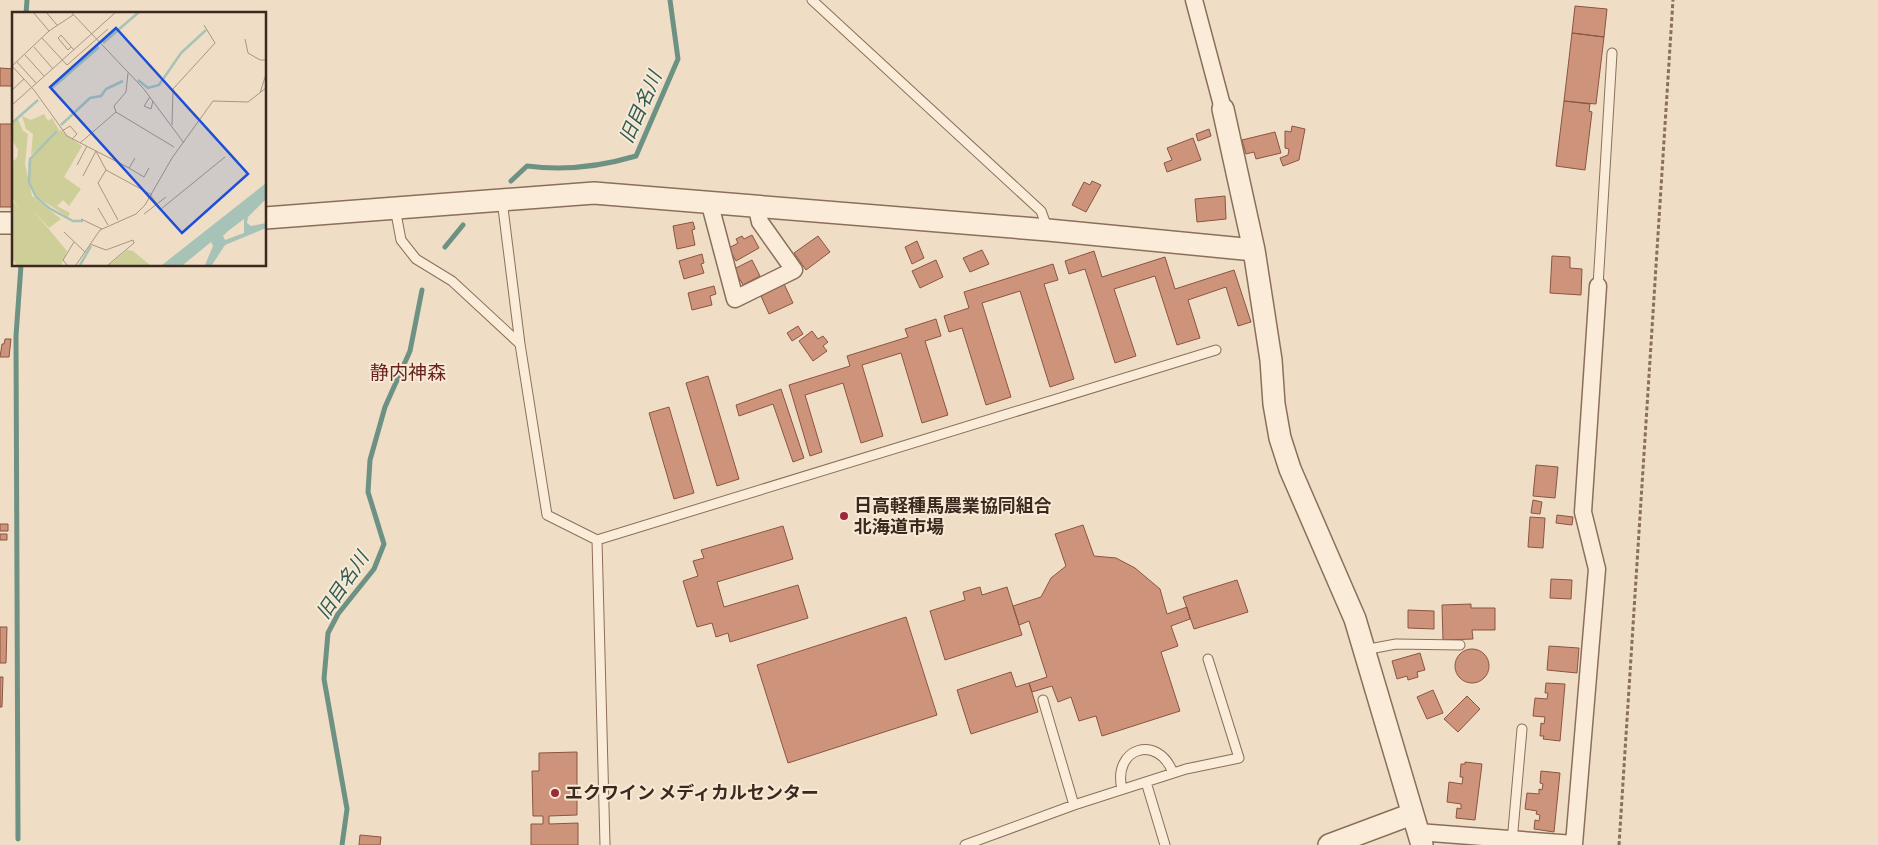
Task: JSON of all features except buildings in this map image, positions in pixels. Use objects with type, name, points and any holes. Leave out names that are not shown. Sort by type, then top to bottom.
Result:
[{"type":"street","points":[[1194,0],[1223,109],[1254,250],[1271,360],[1274,404],[1280,438],[1290,469],[1355,619],[1417,830]]},
{"type":"street","points":[[266,218],[594,193],[1048,230],[1254,250]]},
{"type":"street","points":[[709,201],[736,299],[794,270],[760,222],[756,205]]},
{"type":"street","points":[[1329,845],[1417,830],[1512,842],[1574,844],[1598,569],[1583,512],[1598,286]]},
{"type":"lane","points":[[812,0],[1042,211],[1048,230]]},
{"type":"lane","points":[[1598,286],[1612,53]]},
{"type":"lane","points":[[502,200],[520,344],[547,515],[597,540],[1216,350]]},
{"type":"lane","points":[[394,208],[401,240],[416,259],[452,281],[520,344]]},
{"type":"lane","points":[[597,540],[605,845]]},
{"type":"lane","points":[[1364,650],[1396,644],[1460,645]]},
{"type":"lane","points":[[965,845],[1122,789],[1173,773],[1239,758],[1208,659]]},
{"type":"lane","points":[[1043,700],[1074,805]]},
{"type":"lane","points":[[1512,842],[1522,729]]},
{"type":"lane","points":[[1122,789],[1119,776],[1122,763],[1132,753],[1145,749],[1158,752],[1168,760],[1173,773]]},
{"type":"lane","points":[[1146,782],[1165,845]]},
{"type":"path","points":[[1619,845],[1673,0]]},
{"type":"waterway","points":[[26,12],[27,0]]},
{"type":"waterway","name":"旧目名川","points":[[511,181],[527,166],[582,167],[636,156],[678,59],[670,0]]},
{"type":"waterway","name":"旧目名川","points":[[445,247],[463,225]]},
{"type":"waterway","points":[[18,839],[16,336],[21,266]]},
{"type":"waterway","name":"旧目名川","points":[[342,845],[347,809],[324,679],[328,633],[338,614],[374,569],[384,544],[368,492],[370,460],[385,407],[410,351],[422,290]]},
{"type":"place","name":"日高軽種馬農業協同組合 北海道市場","points":[[844,516]]},
{"type":"place","name":"エクワイン メディカルセンター","points":[[555,793]]},
{"type":"district","name":"静内神森","points":[[408,372]]}]
